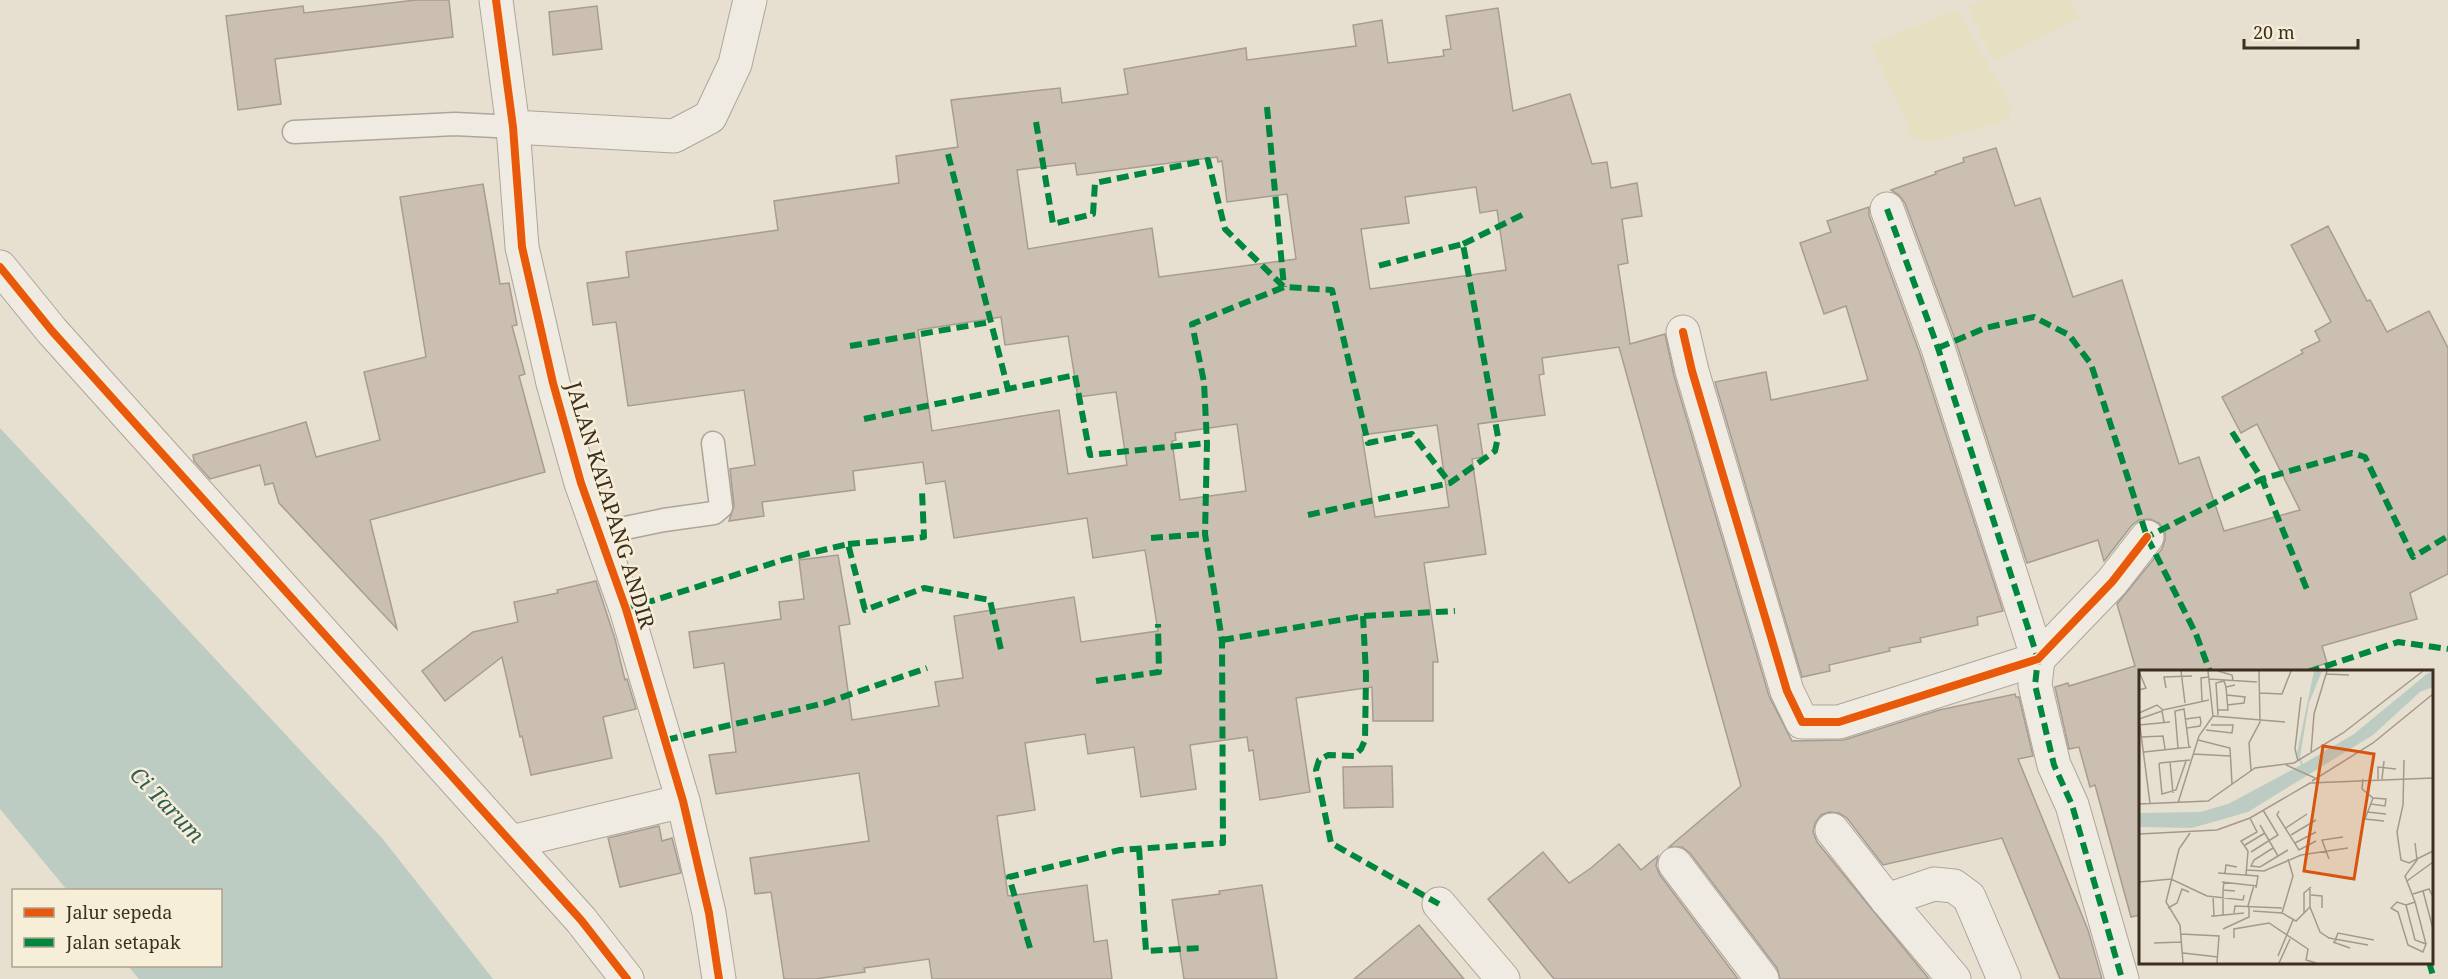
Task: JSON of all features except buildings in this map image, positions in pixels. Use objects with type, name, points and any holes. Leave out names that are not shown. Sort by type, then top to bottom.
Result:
[{"type":"street","name":"JALAN KATAPANG ANDIR","points":[[496,0],[513,136],[522,247],[556,394],[581,483],[601,533],[626,609],[683,801],[709,913],[719,979]]},
{"type":"street","points":[[513,136],[674,136],[710,117],[735,64],[750,0]]},
{"type":"street","points":[[1887,209],[1938,348],[2038,659],[2035,685],[2054,765],[2072,805],[2122,979]]},
{"type":"street","points":[[2,269],[52,331],[581,920],[617,975]]},
{"type":"street","points":[[1683,332],[1692,371],[1787,691],[1802,722],[1839,722],[2038,659],[2112,582],[2147,537]]},
{"type":"street","points":[[511,842],[683,801]]},
{"type":"street","points":[[1832,830],[1954,979]]},
{"type":"street","points":[[1675,864],[1762,979]]},
{"type":"street","points":[[1887,900],[1934,884],[1954,886],[1969,897],[2004,979]]},
{"type":"street","points":[[1439,904],[1503,979]]},
{"type":"lane","points":[[294,132],[455,124],[513,136]]},
{"type":"lane","points":[[601,533],[664,520],[714,513],[721,507],[713,443]]},
{"type":"shaded area","points":[[1980,0],[2070,0],[2080,17],[1994,61],[1968,9]]},
{"type":"shaded area","points":[[1951,12],[1960,12],[2011,107],[2010,119],[1929,143],[1908,135],[1908,123],[1870,44]]},
{"type":"water","name":"Ci Tarum","points":[[0,428],[382,838],[493,979],[139,979],[129,967],[222,967],[222,889],[66,889],[0,809]]},
{"type":"marked path","points":[[1267,107],[1284,287]]},
{"type":"marked path","points":[[1036,122],[1053,224],[1093,214],[1095,183],[1208,160],[1225,229],[1284,287]]},
{"type":"marked path","points":[[948,154],[1008,389]]},
{"type":"marked path","points":[[1887,209],[1938,348],[2038,659],[2035,685],[2054,765],[2072,805],[2122,979]]},
{"type":"marked path","points":[[1463,244],[1524,214]]},
{"type":"marked path","points":[[1308,515],[1450,483],[1495,451],[1498,437],[1463,244],[1374,267]]},
{"type":"marked path","points":[[1030,948],[1009,877],[1120,850],[1223,843],[1222,640],[1205,534],[1207,443],[1204,382],[1192,324],[1284,287],[1332,290],[1368,443],[1412,434],[1450,483]]},
{"type":"marked path","points":[[1938,348],[1985,328],[2034,317],[2069,335],[2091,364],[2147,537],[2196,634],[2209,670]]},
{"type":"marked path","points":[[850,346],[991,322]]},
{"type":"marked path","points":[[864,419],[1075,375],[1090,455],[1207,443]]},
{"type":"marked path","points":[[2232,432],[2262,479],[2308,592]]},
{"type":"marked path","points":[[2144,541],[2147,537],[2262,479],[2352,453],[2365,457],[2413,557],[2448,536]]},
{"type":"marked path","points":[[848,544],[924,537],[922,491]]},
{"type":"marked path","points":[[1151,538],[1205,534]]},
{"type":"marked path","points":[[626,609],[786,559],[848,544],[865,610],[924,588],[990,600],[1001,650]]},
{"type":"marked path","points":[[1222,640],[1363,616],[1455,611]]},
{"type":"marked path","points":[[1363,616],[1366,675],[1365,740],[1361,749],[1354,756],[1328,755],[1319,760],[1316,770],[1331,843],[1439,904]]},
{"type":"marked path","points":[[1096,681],[1159,672],[1158,624]]},
{"type":"marked path","points":[[2314,670],[2398,642],[2448,649]]},
{"type":"marked path","points":[[666,740],[825,703],[927,668]]},
{"type":"marked path","points":[[1139,848],[1146,951],[1201,948]]},
{"type":"marked path","points":[[2430,964],[2434,979]]},
{"type":"cycle path","points":[[496,0],[513,127],[522,247],[553,383],[581,483],[626,609],[683,801],[709,913],[719,979]]},
{"type":"cycle path","points":[[0,267],[52,331],[581,920],[627,979]]},
{"type":"cycle path","points":[[1683,332],[1692,371],[1787,691],[1802,722],[1839,722],[2038,659],[2112,582],[2147,537]]}]
